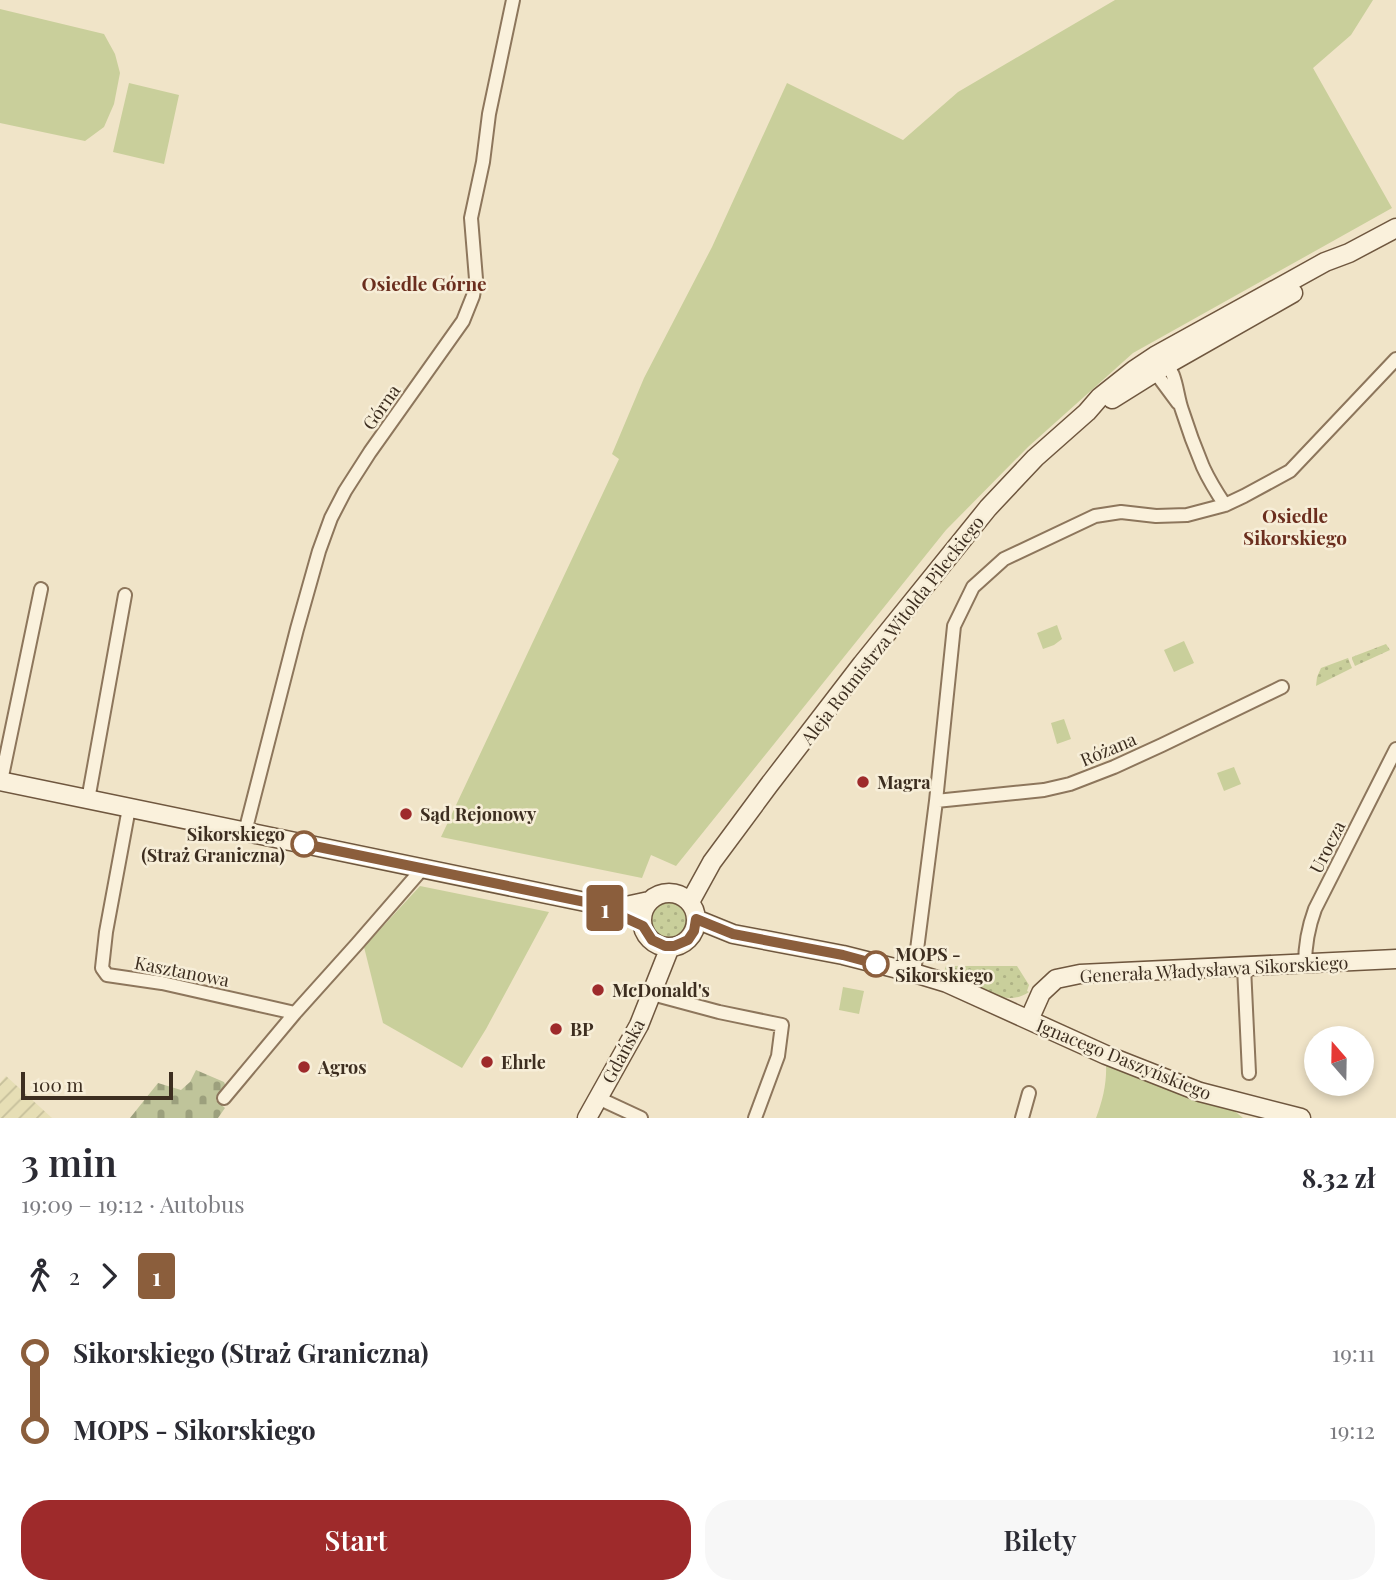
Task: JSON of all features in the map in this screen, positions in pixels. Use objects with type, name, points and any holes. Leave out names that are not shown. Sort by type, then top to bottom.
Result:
[{"type":"main road","name":"Aleja Rotmistrza Witolda Pileckiego","points":[[688,913],[690,878],[712,862],[854,675],[988,508],[1035,458],[1087,412],[1106,403],[1160,364],[1313,269],[1396,228]]},
{"type":"main road","points":[[1,781],[595,904],[626,906],[649,901],[662,894],[688,913],[733,934],[843,955],[914,973],[947,983],[1028,1020]]},
{"type":"main road","points":[[648,933],[643,913],[649,901]]},
{"type":"main road","points":[[595,904],[648,933],[660,945],[670,947],[684,943],[688,913]]},
{"type":"main road","name":"Gdańska","points":[[648,933],[653,989]]},
{"type":"main road","name":"Gdańska","points":[[587,1118],[639,1025],[670,947]]},
{"type":"main road","name":"Generała Władysława Sikorskiego","points":[[1028,1020],[1041,993],[1056,979],[1080,974],[1396,959]]},
{"type":"main road","name":"Ignacego Daszyńskiego","points":[[1028,1020],[1106,1055],[1200,1092],[1262,1113],[1301,1118]]},
{"type":"street","name":"Górna","points":[[245,832],[297,629],[331,518],[370,452],[463,321],[473,296],[476,279],[471,218],[513,0]]},
{"type":"street","points":[[914,973],[936,801],[954,626],[973,587],[1004,559],[1095,516],[1121,512],[1171,516],[1203,511],[1225,505],[1290,471],[1396,359]]},
{"type":"street","points":[[1160,364],[1180,406],[1203,466],[1225,505]]},
{"type":"street","points":[[1,781],[7,724],[41,589]]},
{"type":"street","points":[[89,800],[125,595]]},
{"type":"street","name":"Różana","points":[[936,801],[1044,790],[1070,784],[1114,767],[1282,687]]},
{"type":"street","name":"Urocza","points":[[1305,965],[1305,945],[1315,909],[1396,749]]},
{"type":"street","name":"Kasztanowa","points":[[129,808],[106,932],[102,968],[107,975],[162,983],[295,1013]]},
{"type":"street","points":[[224,1098],[423,868]]},
{"type":"street","points":[[1244,967],[1249,1073]]},
{"type":"street","points":[[653,989],[719,1012],[782,1025],[778,1056],[755,1118]]},
{"type":"street","points":[[1022,1118],[1029,1093]]},
{"type":"street","points":[[598,1098],[641,1118]]},
{"type":"shaded area","points":[[6,1076],[52,1118],[0,1118],[0,1083]]},
{"type":"green space","points":[[1115,0],[1373,0],[1351,35],[1313,68],[1392,208],[1133,353],[1028,447],[946,530],[676,866],[651,855],[642,878],[441,837],[619,459],[612,454],[644,378],[712,247],[787,83],[903,140],[958,92]]},
{"type":"green space","points":[[0,9],[104,34],[115,54],[120,73],[114,104],[104,127],[85,141],[0,123]]},
{"type":"green space","points":[[129,83],[179,95],[164,164],[113,152]]},
{"type":"green space","points":[[1057,625],[1062,639],[1043,649],[1037,633]]},
{"type":"green space","points":[[1184,641],[1194,663],[1174,672],[1164,650]]},
{"type":"green space","points":[[1386,644],[1390,650],[1355,666],[1352,657]]},
{"type":"green space","points":[[1348,658],[1352,668],[1316,686],[1321,668]]},
{"type":"green space","points":[[1064,719],[1071,739],[1057,744],[1051,723]]},
{"type":"green space","points":[[1234,767],[1241,784],[1224,791],[1217,773]]},
{"type":"green space","points":[[420,886],[549,912],[462,1068],[383,1023],[364,947]]},
{"type":"green space","points":[[668,902],[681,908],[687,921],[681,934],[668,940],[655,934],[649,921],[655,908]]},
{"type":"green space","points":[[946,966],[1017,966],[1029,985],[1029,992],[1015,998],[1002,997],[943,974]]},
{"type":"green space","points":[[843,987],[864,991],[859,1014],[839,1010]]},
{"type":"green space","points":[[1106,1063],[1232,1109],[1243,1118],[1096,1118],[1104,1091]]},
{"type":"green space","points":[[196,1070],[224,1082],[228,1091],[216,1100],[225,1108],[218,1118],[130,1118],[158,1083],[181,1090],[190,1082]]},
{"type":"bus line","name":"1","points":[[304,844],[595,904],[643,926],[646,934],[660,945],[674,946],[684,943],[694,931],[696,919],[733,934],[876,964]]},
{"type":"place","name":"Magra","points":[[863,782]]},
{"type":"place","name":"Sąd Rejonowy","points":[[406,814]]},
{"type":"place","name":"Sikorskiego (Straż Graniczna)","points":[[304,844]]},
{"type":"place","name":"MOPS - Sikorskiego","points":[[876,964]]},
{"type":"place","name":"McDonald's","points":[[598,990]]},
{"type":"place","name":"BP","points":[[556,1029]]},
{"type":"place","name":"Ehrle","points":[[487,1062]]},
{"type":"place","name":"Agros","points":[[304,1067]]},
{"type":"district","name":"Osiedle Górne","points":[[424,283]]},
{"type":"district","name":"Osiedle Sikorskiego","points":[[1295,526]]}]
